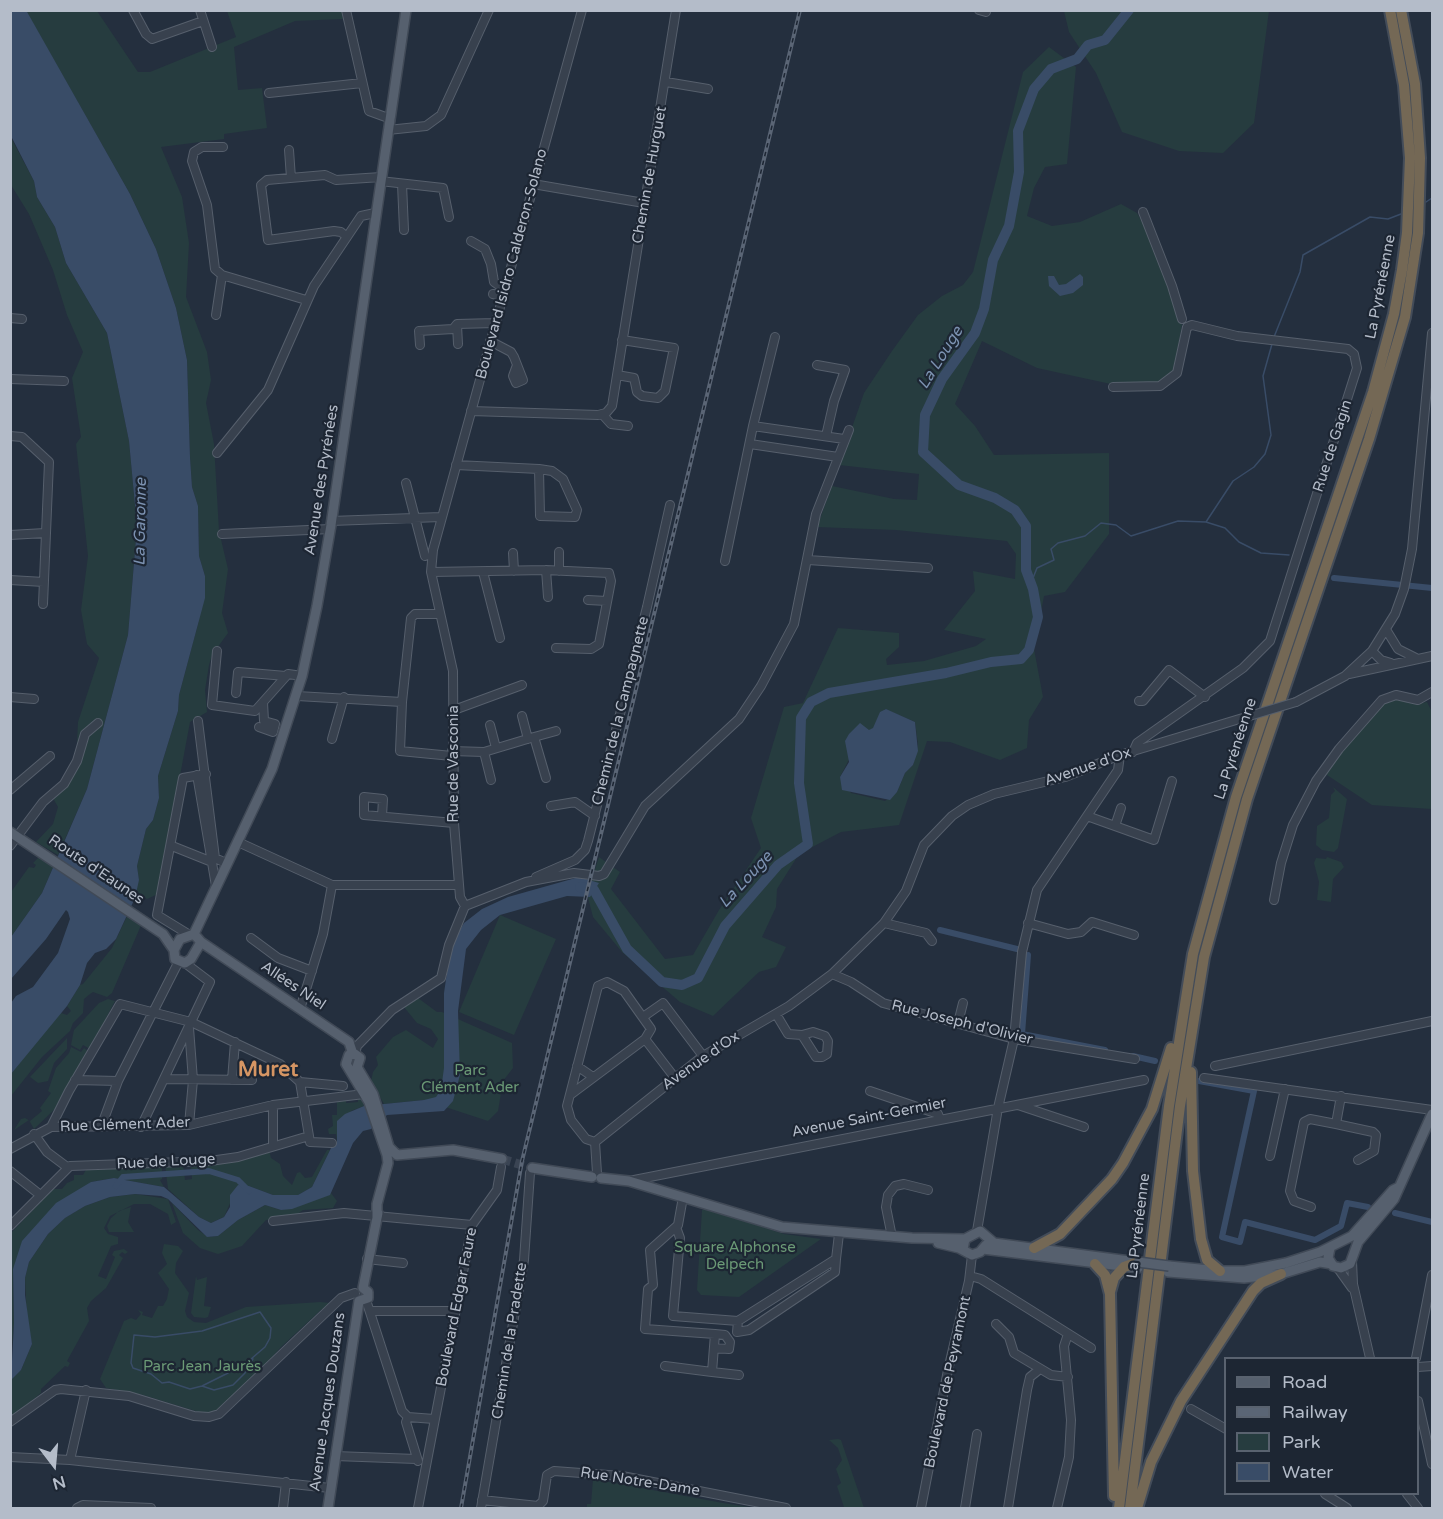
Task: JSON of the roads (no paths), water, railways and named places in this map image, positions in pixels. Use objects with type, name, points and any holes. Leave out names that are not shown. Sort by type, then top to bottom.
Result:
[{"type":"highway","name":"La Pyrénéenne","points":[[1119,1509],[1179,1029],[1193,954],[1218,855],[1369,403],[1394,314],[1407,233],[1410,158],[1404,85],[1390,10]]},
{"type":"highway","name":"La Pyrénéenne","points":[[1130,1509],[1195,1002],[1229,857],[1369,439],[1405,317],[1418,233],[1420,158],[1415,84],[1401,10]]},
{"type":"highway","points":[[1195,1002],[1198,1007],[1190,1087],[1193,1171],[1202,1248],[1210,1264],[1220,1271]]},
{"type":"highway","points":[[1034,1248],[1060,1234],[1112,1179],[1124,1162],[1152,1109],[1172,1043],[1179,1029]]},
{"type":"highway","points":[[1095,1264],[1105,1275],[1110,1294],[1114,1509]]},
{"type":"highway","points":[[1110,1294],[1114,1278],[1124,1267],[1138,1265]]},
{"type":"highway","points":[[1137,1509],[1151,1462],[1181,1401],[1253,1291],[1262,1283],[1281,1274]]},
{"type":"main road","name":"Avenue des Pyrénées","points":[[190,939],[272,769],[302,676],[331,524],[406,10]]},
{"type":"main road","name":"Route d'Eaunes","points":[[14,834],[149,923],[163,934],[174,950],[173,955],[182,962]]},
{"type":"main road","name":"Route d'Eaunes","points":[[163,934],[190,939]]},
{"type":"main road","name":"Allées Niel","points":[[190,939],[210,948],[349,1042],[354,1054]]},
{"type":"main road","points":[[174,950],[190,939]]},
{"type":"main road","points":[[182,962],[190,939]]},
{"type":"main road","points":[[354,1054],[346,1060],[370,1099],[391,1158],[453,1150],[501,1163]]},
{"type":"main road","points":[[353,1070],[370,1099]]},
{"type":"main road","points":[[531,1171],[650,1182],[684,1197],[782,1227],[839,1234],[912,1238],[965,1239],[977,1231],[983,1232],[987,1239],[994,1243],[1225,1279],[1281,1274],[1320,1262],[1334,1266],[1347,1266],[1358,1242],[1394,1199],[1422,1143],[1432,1112]]},
{"type":"main road","name":"Avenue Jacques Douzans","points":[[328,1509],[361,1295],[391,1158]]},
{"type":"main road","points":[[1169,1269],[1220,1271],[1275,1266],[1330,1248],[1352,1236],[1393,1190],[1399,1187]]},
{"type":"main road","points":[[912,1238],[967,1252],[984,1250],[1124,1267]]},
{"type":"main road","points":[[965,1239],[967,1252]]},
{"type":"main road","points":[[984,1250],[987,1239]]},
{"type":"main road","points":[[1341,1242],[1351,1246],[1353,1257]]},
{"type":"main road","points":[[1330,1248],[1328,1255],[1334,1266]]},
{"type":"street","points":[[133,10],[146,34],[152,39],[203,21]]},
{"type":"street","points":[[200,10],[212,47]]},
{"type":"street","points":[[346,10],[371,114],[391,119]]},
{"type":"street","points":[[388,130],[426,126],[441,115],[489,10]]},
{"type":"street","name":"Boulevard Isidro Calderon-Solano","points":[[441,517],[582,10]]},
{"type":"street","name":"Chemin de Hurguet","points":[[604,413],[612,406],[676,10]]},
{"type":"street","points":[[666,82],[708,89]]},
{"type":"street","points":[[269,93],[362,83]]},
{"type":"street","points":[[223,147],[202,147],[194,153],[192,161],[207,205],[215,268],[222,275],[306,300]]},
{"type":"street","points":[[289,150],[291,178]]},
{"type":"street","points":[[347,237],[334,231],[274,240],[267,238],[261,185],[267,180],[325,175],[336,180],[380,179],[445,189],[449,217]]},
{"type":"street","points":[[402,184],[404,230]]},
{"type":"street","points":[[533,184],[644,203]]},
{"type":"street","points":[[1143,212],[1172,286],[1182,319]]},
{"type":"street","points":[[217,453],[268,390],[306,300],[347,237],[361,216],[375,213]]},
{"type":"street","points":[[471,241],[484,249],[491,264],[494,282],[503,293]]},
{"type":"street","points":[[216,315],[222,275]]},
{"type":"street","points":[[493,294],[503,293]]},
{"type":"street","name":"Rue de Gagin","points":[[1133,752],[1137,743],[1243,668],[1273,636],[1357,371],[1354,354],[1348,349],[1237,336],[1192,325],[1172,313]]},
{"type":"street","points":[[10,318],[22,319]]},
{"type":"street","points":[[420,345],[419,331],[453,329],[457,325],[495,323]]},
{"type":"street","points":[[457,325],[458,344]]},
{"type":"street","points":[[1113,387],[1145,388],[1160,386],[1166,382],[1177,373],[1187,327],[1192,325]]},
{"type":"street","name":"Avenue d'Ox","points":[[595,1142],[703,1056],[776,1014],[832,974],[884,923],[906,891],[924,845],[952,816],[968,805],[994,794],[1065,777],[1120,755],[1296,702],[1323,690],[1345,676],[1374,648],[1387,631],[1405,585],[1412,549],[1432,333]]},
{"type":"street","points":[[724,561],[775,337]]},
{"type":"street","points":[[617,375],[634,378],[637,392],[642,396],[658,398],[665,391],[674,348],[622,340]]},
{"type":"street","points":[[490,341],[511,352],[517,365]]},
{"type":"street","points":[[817,365],[845,370],[834,401],[826,436]]},
{"type":"street","points":[[10,379],[64,381]]},
{"type":"street","points":[[471,411],[604,413],[611,424],[628,426]]},
{"type":"street","points":[[753,426],[844,439]]},
{"type":"street","points":[[354,1054],[357,1046],[392,1010],[441,978],[449,945],[465,906],[526,882],[570,873],[599,876],[606,872],[645,806],[739,719],[761,686],[794,624],[816,514],[849,430]]},
{"type":"street","points":[[10,436],[22,436],[49,462],[43,604]]},
{"type":"street","points":[[750,444],[838,457]]},
{"type":"street","points":[[456,465],[539,469],[552,471],[563,479],[577,510],[575,517],[540,516],[539,469]]},
{"type":"street","points":[[406,483],[413,519],[425,556]]},
{"type":"street","name":"Chemin de la Campagnette","points":[[526,882],[579,858],[587,846],[670,505]]},
{"type":"street","points":[[222,534],[441,517]]},
{"type":"street","name":"Rue de Vasconia","points":[[441,517],[433,550],[431,572],[453,671],[454,823],[461,901],[465,906]]},
{"type":"street","points":[[10,535],[45,533]]},
{"type":"street","points":[[559,552],[559,571]]},
{"type":"street","points":[[513,553],[514,570]]},
{"type":"street","points":[[808,560],[928,568]]},
{"type":"street","points":[[431,572],[514,570],[606,572],[612,577],[599,644],[591,649],[556,648]]},
{"type":"street","points":[[546,570],[548,597]]},
{"type":"street","points":[[483,572],[500,638]]},
{"type":"street","points":[[10,580],[44,582]]},
{"type":"street","points":[[588,600],[608,601]]},
{"type":"street","points":[[440,614],[416,614],[411,618],[402,702],[400,751],[484,752],[556,731]]},
{"type":"street","points":[[1387,631],[1393,644],[1417,658]]},
{"type":"street","points":[[1392,663],[1381,660],[1374,648],[1393,644]]},
{"type":"street","points":[[217,651],[212,705],[255,711],[286,676]]},
{"type":"street","points":[[1345,676],[1392,663],[1432,656]]},
{"type":"street","points":[[1139,701],[1143,701],[1169,670],[1205,697]]},
{"type":"street","points":[[236,693],[238,672],[302,676]]},
{"type":"street","points":[[454,710],[522,685]]},
{"type":"street","points":[[1274,900],[1281,863],[1293,825],[1316,781],[1339,749],[1386,697],[1396,695],[1418,700],[1432,692]]},
{"type":"street","points":[[297,696],[402,702]]},
{"type":"street","points":[[10,697],[34,699]]},
{"type":"street","points":[[332,739],[344,697]]},
{"type":"street","points":[[259,727],[273,732],[275,724],[264,721],[263,702]]},
{"type":"street","points":[[522,716],[546,778]]},
{"type":"street","points":[[198,721],[215,858],[226,863]]},
{"type":"street","points":[[10,846],[14,834],[43,801],[64,784],[77,761],[85,734],[98,723]]},
{"type":"street","points":[[490,725],[496,748]]},
{"type":"street","points":[[274,728],[285,732]]},
{"type":"street","points":[[484,752],[491,780]]},
{"type":"street","points":[[977,1231],[998,1108],[1014,1039],[1022,952],[1037,890],[1118,770],[1120,755]]},
{"type":"street","points":[[10,790],[50,756]]},
{"type":"street","points":[[190,939],[176,926],[157,915],[172,846],[183,778],[206,774]]},
{"type":"street","points":[[197,775],[216,886]]},
{"type":"street","points":[[1087,816],[1154,840],[1172,781]]},
{"type":"street","points":[[551,806],[575,802],[595,816]]},
{"type":"street","points":[[1115,826],[1121,808]]},
{"type":"street","points":[[382,816],[454,823]]},
{"type":"street","points":[[238,842],[332,885],[459,885]]},
{"type":"street","points":[[172,846],[212,862]]},
{"type":"street","points":[[300,1009],[323,934],[332,885]]},
{"type":"street","points":[[1028,923],[1068,934],[1081,932],[1092,922],[1134,935]]},
{"type":"street","points":[[884,923],[926,933],[932,941]]},
{"type":"street","points":[[251,938],[278,958],[312,971]]},
{"type":"street","points":[[100,1127],[118,1081],[182,962],[210,982],[141,1127]]},
{"type":"street","name":"Rue Joseph d'Olivier","points":[[832,974],[851,982],[883,1003],[1014,1039],[1135,1059]]},
{"type":"street","points":[[570,1095],[645,1039],[651,1029],[624,992],[607,982],[598,986],[567,1106],[571,1120],[586,1139],[595,1142],[597,1176]]},
{"type":"street","points":[[643,1017],[663,1003],[703,1056]]},
{"type":"street","points":[[958,1023],[963,1003]]},
{"type":"street","points":[[10,1149],[34,1134],[51,1127],[75,1080],[120,1004],[190,1025],[254,1050],[280,1064],[300,1082],[310,1142],[332,1143]]},
{"type":"street","points":[[776,1014],[788,1034],[802,1035]]},
{"type":"street","points":[[1215,1065],[1432,1021]]},
{"type":"street","points":[[189,1125],[193,1080],[190,1025]]},
{"type":"street","points":[[645,1039],[675,1078]]},
{"type":"street","points":[[232,1080],[235,1042]]},
{"type":"street","points":[[577,1066],[593,1077]]},
{"type":"street","points":[[336,1097],[353,1070]]},
{"type":"street","points":[[1204,1078],[1341,1096],[1432,1112]]},
{"type":"street","points":[[164,1079],[252,1080]]},
{"type":"street","points":[[75,1080],[118,1081]]},
{"type":"street","name":"Avenue Saint-Germier","points":[[650,1182],[940,1119],[1144,1080]]},
{"type":"street","points":[[300,1082],[343,1086]]},
{"type":"street","points":[[1269,1156],[1285,1089]]},
{"type":"street","points":[[870,1091],[938,1114],[940,1119]]},
{"type":"street","points":[[1336,1124],[1341,1096]]},
{"type":"street","name":"Rue Clément Ader","points":[[51,1127],[189,1125],[273,1104],[336,1097],[370,1099]]},
{"type":"street","points":[[273,1104],[273,1146]]},
{"type":"street","points":[[1017,1104],[1084,1127]]},
{"type":"street","points":[[1311,1207],[1294,1201],[1290,1191],[1304,1122],[1310,1119],[1373,1132],[1376,1135],[1374,1151],[1358,1160]]},
{"type":"street","points":[[10,1226],[67,1167],[47,1152],[34,1134]]},
{"type":"street","name":"Rue de Louge","points":[[67,1167],[210,1161],[309,1136]]},
{"type":"street","name":"Boulevard Edgar Faure","points":[[418,1509],[472,1225],[497,1190],[501,1163]]},
{"type":"street","points":[[10,1171],[39,1194]]},
{"type":"street","name":"Chemin de la Pradette","points":[[481,1504],[524,1260],[531,1171]]},
{"type":"street","points":[[892,1237],[886,1207],[888,1195],[894,1186],[904,1184],[928,1190]]},
{"type":"street","points":[[684,1197],[676,1227],[650,1250],[653,1286],[648,1289],[645,1329],[725,1335],[729,1349],[714,1348]]},
{"type":"street","points":[[273,1221],[316,1214],[344,1213],[472,1225]]},
{"type":"street","points":[[676,1227],[680,1238],[673,1316],[738,1320],[836,1259]]},
{"type":"street","points":[[727,1338],[737,1332],[749,1330],[836,1272],[839,1234]]},
{"type":"street","name":"Boulevard de Peyramont","points":[[921,1509],[970,1276],[967,1252]]},
{"type":"street","points":[[1353,1257],[1356,1296],[1370,1357]]},
{"type":"street","points":[[368,1259],[403,1263]]},
{"type":"street","points":[[1334,1266],[1345,1276],[1356,1296]]},
{"type":"street","points":[[1416,1357],[1432,1275]]},
{"type":"street","points":[[970,1276],[981,1279],[1091,1348]]},
{"type":"street","points":[[10,1422],[55,1390],[86,1390],[129,1396],[194,1416],[209,1417],[219,1414],[341,1298],[361,1295],[372,1311],[402,1411],[408,1417],[434,1419]]},
{"type":"street","points":[[372,1311],[454,1311]]},
{"type":"street","points":[[737,1332],[738,1320]]},
{"type":"street","points":[[996,1324],[1010,1337],[1014,1353],[1051,1375],[1068,1377]]},
{"type":"street","points":[[711,1372],[715,1334]]},
{"type":"street","points":[[1057,1509],[1069,1456],[1071,1420],[1064,1346],[1068,1335]]},
{"type":"street","points":[[665,1366],[739,1375]]},
{"type":"street","points":[[1008,1509],[1027,1390],[1030,1377],[1040,1369]]},
{"type":"street","points":[[70,1460],[86,1390]]},
{"type":"street","points":[[1419,1406],[1432,1464]]},
{"type":"street","points":[[1191,1409],[1224,1428]]},
{"type":"street","points":[[408,1417],[406,1422],[416,1459]]},
{"type":"street","points":[[964,1509],[977,1434]]},
{"type":"street","points":[[335,1456],[416,1459],[426,1466]]},
{"type":"street","points":[[10,1457],[70,1460],[330,1488]]},
{"type":"street","name":"Rue Notre-Dame","points":[[481,1504],[538,1506],[543,1501],[547,1474],[554,1471],[622,1476],[786,1509]]},
{"type":"street","points":[[283,1509],[286,1482]]},
{"type":"street","points":[[1326,1495],[1347,1509]]},
{"type":"street","points":[[1408,1495],[1418,1509]]},
{"type":"street","points":[[76,1509],[83,1505],[151,1509]]},
{"type":"water","name":"La Garonne","points":[[26,10],[130,194],[156,249],[176,308],[187,360],[192,487],[198,506],[199,556],[205,576],[205,598],[179,695],[178,711],[158,776],[159,798],[153,820],[146,829],[137,866],[139,880],[135,898],[116,939],[106,949],[95,953],[87,963],[80,985],[67,1006],[11,1074],[11,1003],[16,996],[33,987],[58,953],[70,919],[68,912],[66,910],[46,939],[11,979],[11,937],[42,893],[87,789],[128,635],[137,527],[129,441],[107,333],[66,263],[55,227],[37,197],[34,181],[11,136],[11,11]]},
{"type":"water","points":[[1080,274],[1083,277],[1083,285],[1073,293],[1060,296],[1049,286],[1048,276],[1054,276],[1059,285],[1066,284]]},
{"type":"water","points":[[886,709],[915,722],[918,751],[913,765],[905,773],[897,792],[890,800],[842,790],[840,777],[849,762],[845,741],[860,723],[869,730],[873,728],[880,712]]},
{"type":"water","points":[[579,877],[599,883],[590,897],[567,896],[500,915],[481,930],[466,949],[458,1011],[460,1075],[453,1101],[444,1111],[387,1115],[371,1129],[363,1131],[353,1143],[330,1195],[292,1209],[281,1210],[265,1205],[238,1220],[218,1236],[207,1237],[168,1199],[161,1196],[135,1194],[110,1197],[85,1206],[65,1218],[48,1234],[29,1262],[25,1278],[25,1295],[32,1344],[21,1370],[11,1380],[14,1323],[13,1269],[22,1241],[56,1203],[91,1182],[114,1178],[164,1187],[199,1217],[211,1223],[224,1217],[230,1207],[230,1195],[238,1185],[249,1186],[273,1195],[298,1195],[312,1187],[331,1148],[337,1142],[337,1121],[345,1114],[364,1106],[436,1097],[441,1090],[444,1068],[444,993],[451,945],[464,923],[482,909],[508,897]]},
{"type":"waterway","name":"La Louge","points":[[580,887],[594,890],[627,949],[662,982],[682,985],[698,978],[725,926],[778,865],[808,844],[799,783],[801,718],[811,702],[829,693],[946,673],[991,662],[1021,659],[1029,650],[1038,617],[1033,589],[1026,570],[1026,526],[1015,510],[995,498],[959,485],[923,452],[925,415],[942,379],[975,333],[984,309],[993,260],[1009,226],[1019,172],[1018,131],[1034,89],[1051,69],[1077,59],[1088,45],[1105,40],[1129,10]]},
{"type":"waterway","points":[[1426,202],[1432,198]]},
{"type":"waterway","points":[[1274,337],[1300,272],[1303,255],[1370,217],[1388,219],[1401,214]]},
{"type":"waterway","points":[[1206,522],[1233,481],[1254,467],[1265,454],[1271,435],[1263,376],[1272,344]]},
{"type":"waterway","points":[[1031,583],[1037,568],[1054,560],[1051,549],[1058,543],[1085,536],[1101,523],[1116,525],[1131,536],[1178,521],[1206,522],[1225,528],[1239,542],[1261,553],[1289,555]]},
{"type":"waterway","points":[[1334,578],[1432,588]]},
{"type":"waterway","points":[[940,930],[1017,949]]},
{"type":"waterway","points":[[1028,955],[1022,1034],[1105,1050]]},
{"type":"waterway","points":[[1133,1056],[1155,1061]]},
{"type":"waterway","points":[[1199,1081],[1254,1091],[1222,1237],[1240,1242],[1245,1222],[1315,1240],[1341,1226],[1347,1203],[1368,1207]]},
{"type":"waterway","points":[[116,1186],[123,1177],[209,1171],[238,1180],[249,1191]]},
{"type":"waterway","points":[[1395,1213],[1432,1222]]},
{"type":"waterway","points":[[260,1312],[271,1328],[270,1338],[265,1347],[244,1365],[202,1386],[190,1389],[169,1382],[162,1383],[151,1374],[133,1368],[131,1363],[134,1335],[155,1337],[202,1331],[260,1312]]},
{"type":"waterway","points":[[202,1386],[214,1390],[233,1385],[245,1373],[253,1359]]},
{"type":"tunnel","points":[[502,1159],[532,1168]]},
{"type":"railway","points":[[461,1508],[522,1161],[800,10]]},
{"type":"district","name":"Muret","points":[[268,1070]]},
{"type":"park label","name":"Parc Clément Ader","points":[[470,1080]]},
{"type":"park label","name":"Square Alphonse Delpech","points":[[735,1256]]},
{"type":"park label","name":"Parc Jean Jaurès","points":[[202,1367]]}]
